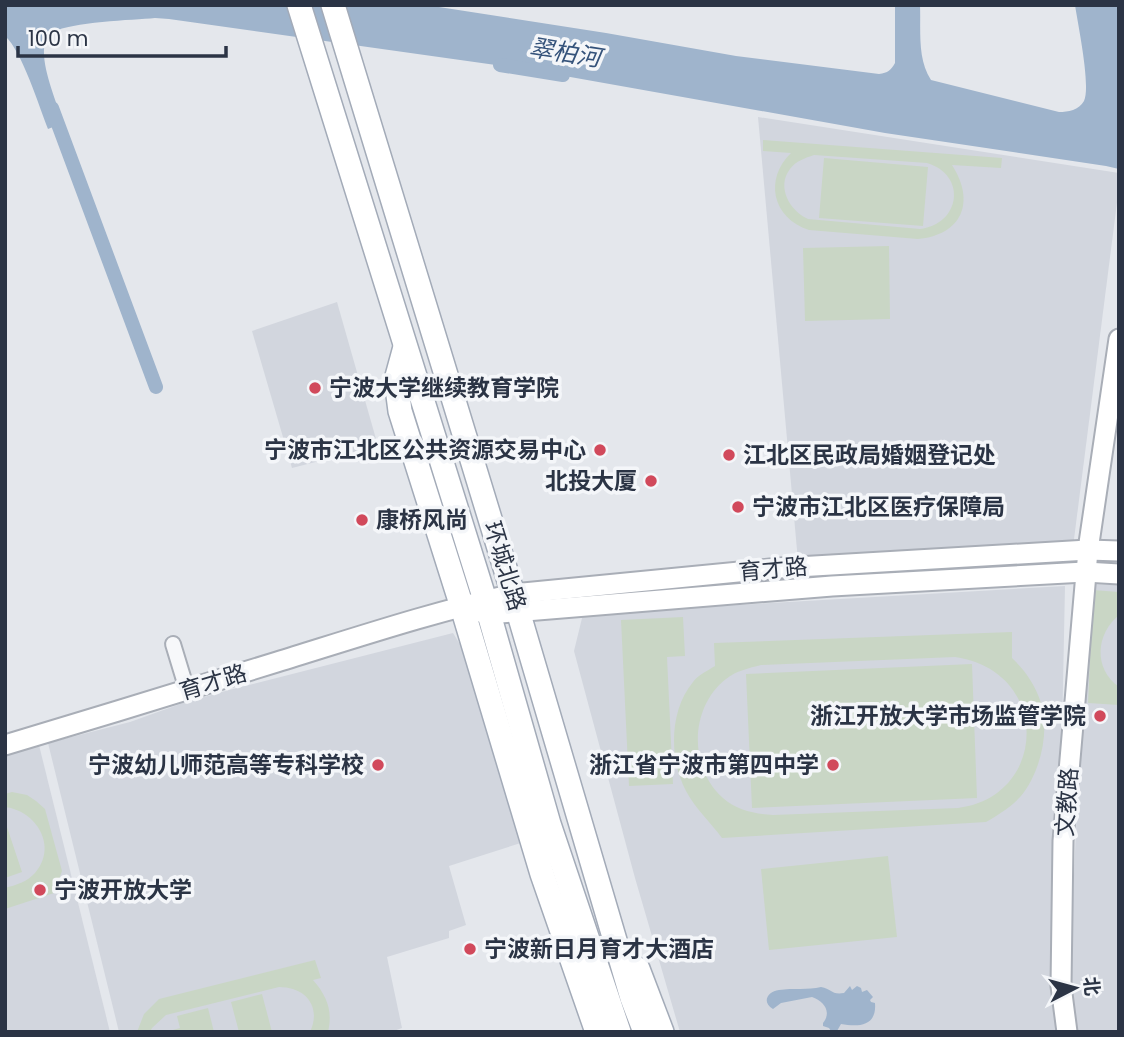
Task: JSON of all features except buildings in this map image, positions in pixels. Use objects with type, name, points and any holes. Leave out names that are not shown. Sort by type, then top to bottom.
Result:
[{"type":"main road","name":"环城北路","points":[[299,5],[487,607],[549,824],[619,1032]]},
{"type":"main road","name":"环城北路","points":[[334,5],[521,605],[632,998],[645,1032]]},
{"type":"main road","points":[[1085,572],[1119,339]]},
{"type":"main road","points":[[405,347],[396,380],[400,411],[542,874],[597,1032]]},
{"type":"main road","name":"育才路","points":[[521,605],[780,568],[1087,550],[1119,551]]},
{"type":"main road","name":"育才路","points":[[5,745],[358,636],[462,607],[1085,572],[1119,574]]},
{"type":"main road","name":"文教路","points":[[1067,1032],[1061,986],[1063,841],[1085,572]]},
{"type":"main road","points":[[521,605],[639,972],[662,1032]]},
{"type":"street","points":[[173,644],[187,690]]},
{"type":"shaded area","points":[[758,117],[1119,173],[1073,547],[798,561]]},
{"type":"shaded area","name":"宁波大学继续教育学院","points":[[337,302],[378,446],[292,468],[252,331]]},
{"type":"shaded area","name":"浙江开放大学市场监管学院","points":[[1087,584],[1119,585],[1119,1032],[1075,1032],[1069,987]]},
{"type":"shaded area","name":"浙江省宁波市第四中学","points":[[1065,586],[1057,983],[1061,1032],[680,1032],[574,651],[583,614]]},
{"type":"shaded area","points":[[453,633],[469,659],[527,841],[449,866],[466,925],[449,931],[449,938],[387,957],[402,1028],[391,1032],[119,1032],[48,743],[130,722],[229,690]]},
{"type":"shaded area","name":"宁波开放大学","points":[[38,741],[110,1032],[5,1032],[5,749]]},
{"type":"green space","points":[[763,140],[1002,158],[1001,168],[952,165],[963,192],[960,214],[954,224],[945,231],[918,239],[809,230],[796,224],[780,207],[775,186],[777,174],[791,153],[763,151]],"holes":[[[814,155],[927,163],[940,169],[949,178],[954,199],[944,218],[934,225],[920,229],[808,219],[791,204],[785,191],[784,183],[790,169]]]},
{"type":"green space","points":[[824,158],[928,167],[923,226],[819,218]]},
{"type":"green space","points":[[889,246],[890,319],[805,321],[803,248]]},
{"type":"green space","points":[[1093,590],[1119,592],[1119,615],[1106,632],[1101,651],[1105,670],[1119,687],[1119,705],[1088,703]]},
{"type":"green space","points":[[683,617],[685,656],[667,657],[673,784],[629,786],[621,620]]},
{"type":"green space","points":[[1012,632],[1012,658],[1033,684],[1044,714],[1044,739],[1038,764],[1021,796],[986,822],[722,838],[686,791],[680,778],[674,750],[679,707],[695,680],[715,666],[714,643]],"holes":[[[955,657],[987,667],[1009,685],[1022,708],[1027,734],[1022,759],[1009,782],[988,799],[958,808],[773,815],[746,811],[734,806],[712,785],[704,770],[698,737],[705,705],[726,679],[743,670],[761,665]]]},
{"type":"green space","points":[[972,664],[977,798],[752,808],[746,674]]},
{"type":"green space","points":[[12,792],[27,795],[45,809],[62,871],[54,893],[5,909],[5,888],[32,876],[42,863],[45,852],[41,832],[35,823],[26,815],[5,807],[5,794]]},
{"type":"green space","points":[[5,821],[22,872],[5,878]]},
{"type":"green space","points":[[888,856],[897,937],[769,950],[761,869]]},
{"type":"green space","points":[[315,960],[321,978],[313,980],[328,1004],[328,1032],[310,1032],[314,1014],[309,1000],[296,990],[279,987],[166,1015],[150,1032],[137,1032],[144,1014],[159,999]]},
{"type":"green space","points":[[262,994],[272,1032],[239,1032],[231,1002]]},
{"type":"green space","points":[[208,1008],[214,1032],[166,1032],[180,1028],[177,1016]]},
{"type":"water","points":[[5,5],[426,5],[736,56],[879,74],[889,71],[895,63],[895,5],[920,5],[922,54],[931,80],[1059,112],[1079,107],[1086,93],[1075,5],[1119,5],[1119,169],[885,133],[531,70],[155,18],[73,26],[50,36],[45,45],[44,58],[63,123],[48,129],[24,66],[5,36]]},
{"type":"water","points":[[850,986],[852,990],[857,986],[862,992],[867,990],[873,997],[870,1000],[875,1003],[875,1011],[870,1021],[865,1024],[841,1024],[837,1031],[823,1026],[827,1011],[823,1004],[812,997],[781,1003],[773,1009],[767,1003],[767,997],[779,990],[821,987],[834,993],[844,993]]},
{"type":"waterway","name":"翠柏河","points":[[500,65],[563,75]]},
{"type":"waterway","points":[[52,108],[156,387]]},
{"type":"place","name":"宁波大学继续教育学院","points":[[315,388]]},
{"type":"place","name":"宁波市江北区公共资源交易中心","points":[[600,450]]},
{"type":"place","name":"江北区民政局婚姻登记处","points":[[729,455]]},
{"type":"place","name":"北投大厦","points":[[651,481]]},
{"type":"place","name":"宁波市江北区医疗保障局","points":[[738,507]]},
{"type":"place","name":"康桥风尚","points":[[362,520]]},
{"type":"place","name":"浙江开放大学市场监管学院","points":[[1100,716]]},
{"type":"place","name":"宁波幼儿师范高等专科学校","points":[[378,765]]},
{"type":"place","name":"浙江省宁波市第四中学","points":[[833,765]]},
{"type":"place","name":"宁波开放大学","points":[[40,890]]},
{"type":"place","name":"宁波新日月育才大酒店","points":[[470,949]]}]
